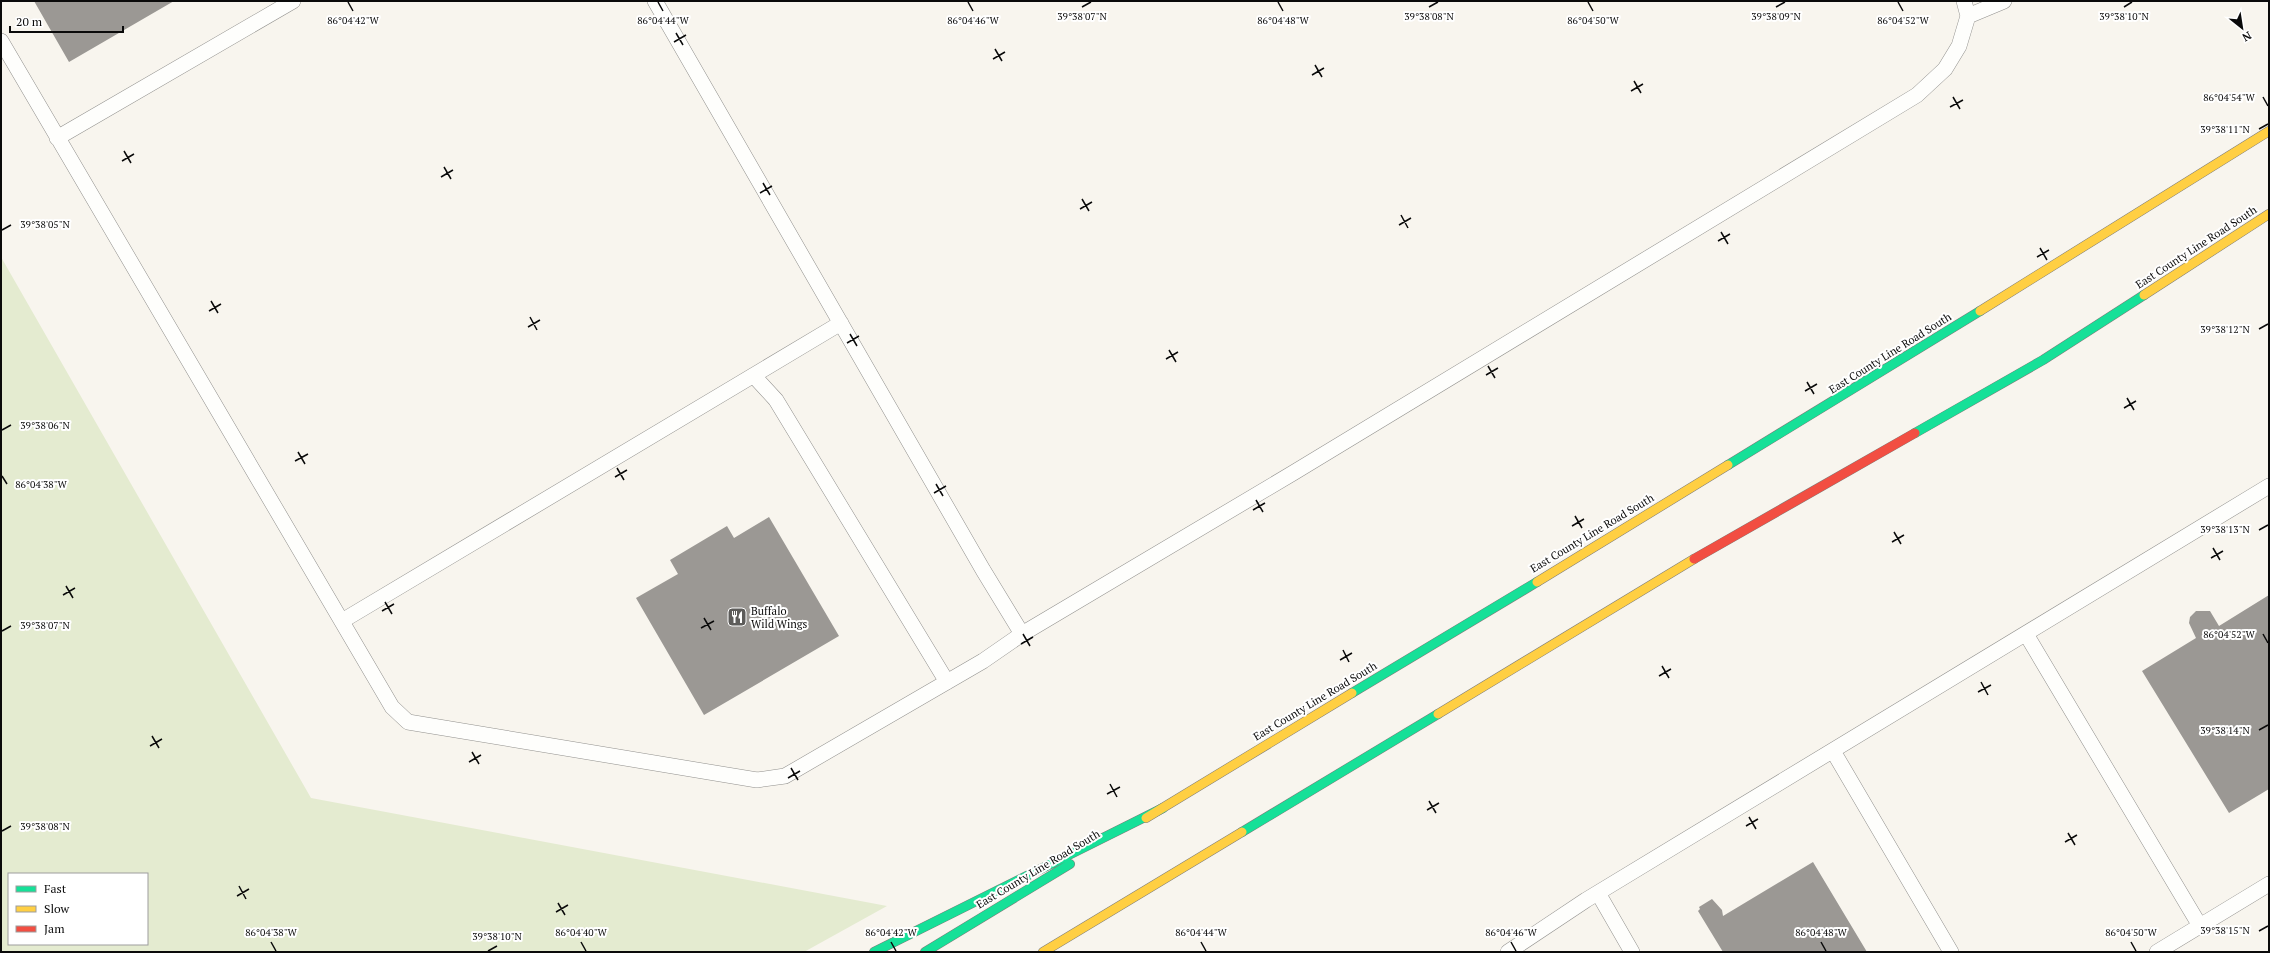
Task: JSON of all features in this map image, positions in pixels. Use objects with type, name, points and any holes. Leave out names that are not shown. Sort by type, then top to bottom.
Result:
[{"type":"main road","name":"East County Line Road South","points":[[925,952],[1904,359],[2269,131]]},
{"type":"main road","name":"East County Line Road South","points":[[1043,952],[1717,545],[2043,360],[2269,214]]},
{"type":"main road","points":[[874,952],[1163,808]]},
{"type":"lane","points":[[57,138],[293,1]]},
{"type":"lane","points":[[655,1],[979,564],[1022,634]]},
{"type":"lane","points":[[1,41],[392,707],[408,722],[757,780],[785,776],[983,661],[1022,634],[1266,489],[1917,95],[1945,69],[1959,46],[1968,16],[1964,1]]},
{"type":"lane","points":[[1968,16],[2004,1]]},
{"type":"lane","points":[[342,621],[841,323]]},
{"type":"lane","points":[[754,376],[776,400],[947,682]]},
{"type":"lane","points":[[1508,952],[1598,893],[2269,486]]},
{"type":"lane","points":[[2026,634],[2200,926]]},
{"type":"lane","points":[[1833,751],[1950,952]]},
{"type":"lane","points":[[2157,952],[2269,884]]},
{"type":"lane","points":[[1598,893],[1632,952]]},
{"type":"green space","points":[[1,257],[311,798],[887,906],[804,952],[1,952]]},
{"type":"building","points":[[34,1],[174,1],[69,62]]},
{"type":"building","name":"Buffalo Wild Wings","points":[[769,517],[839,636],[704,715],[636,598],[678,574],[670,560],[727,526],[734,538]]},
{"type":"building","points":[[2269,595],[2269,789],[2229,813],[2142,671],[2196,638],[2189,623],[2190,617],[2196,611],[2210,611],[2219,626]]},
{"type":"building","points":[[1813,862],[1867,952],[1723,952],[1698,911],[1700,909],[1699,907],[1712,899],[1722,910],[1723,916]]},
{"type":"traffic: fast","points":[[1915,433],[2043,360],[2144,295]]},
{"type":"traffic: fast","points":[[1728,465],[1980,311]]},
{"type":"traffic: fast","points":[[1352,693],[1537,582]]},
{"type":"traffic: fast","points":[[1242,832],[1438,714]]},
{"type":"traffic: fast","points":[[874,952],[1163,808]]},
{"type":"traffic: fast","points":[[925,952],[1070,864]]},
{"type":"traffic: slow","points":[[1980,311],[2269,131]]},
{"type":"traffic: slow","points":[[2144,295],[2269,214]]},
{"type":"traffic: slow","points":[[1537,582],[1728,465]]},
{"type":"traffic: slow","points":[[1438,714],[1694,559]]},
{"type":"traffic: slow","points":[[1146,818],[1352,693]]},
{"type":"traffic: slow","points":[[1043,952],[1242,832]]},
{"type":"traffic: jam","points":[[1694,559],[1915,433]]},
{"type":"place","name":"Buffalo Wild Wings","points":[[737,617]]}]
